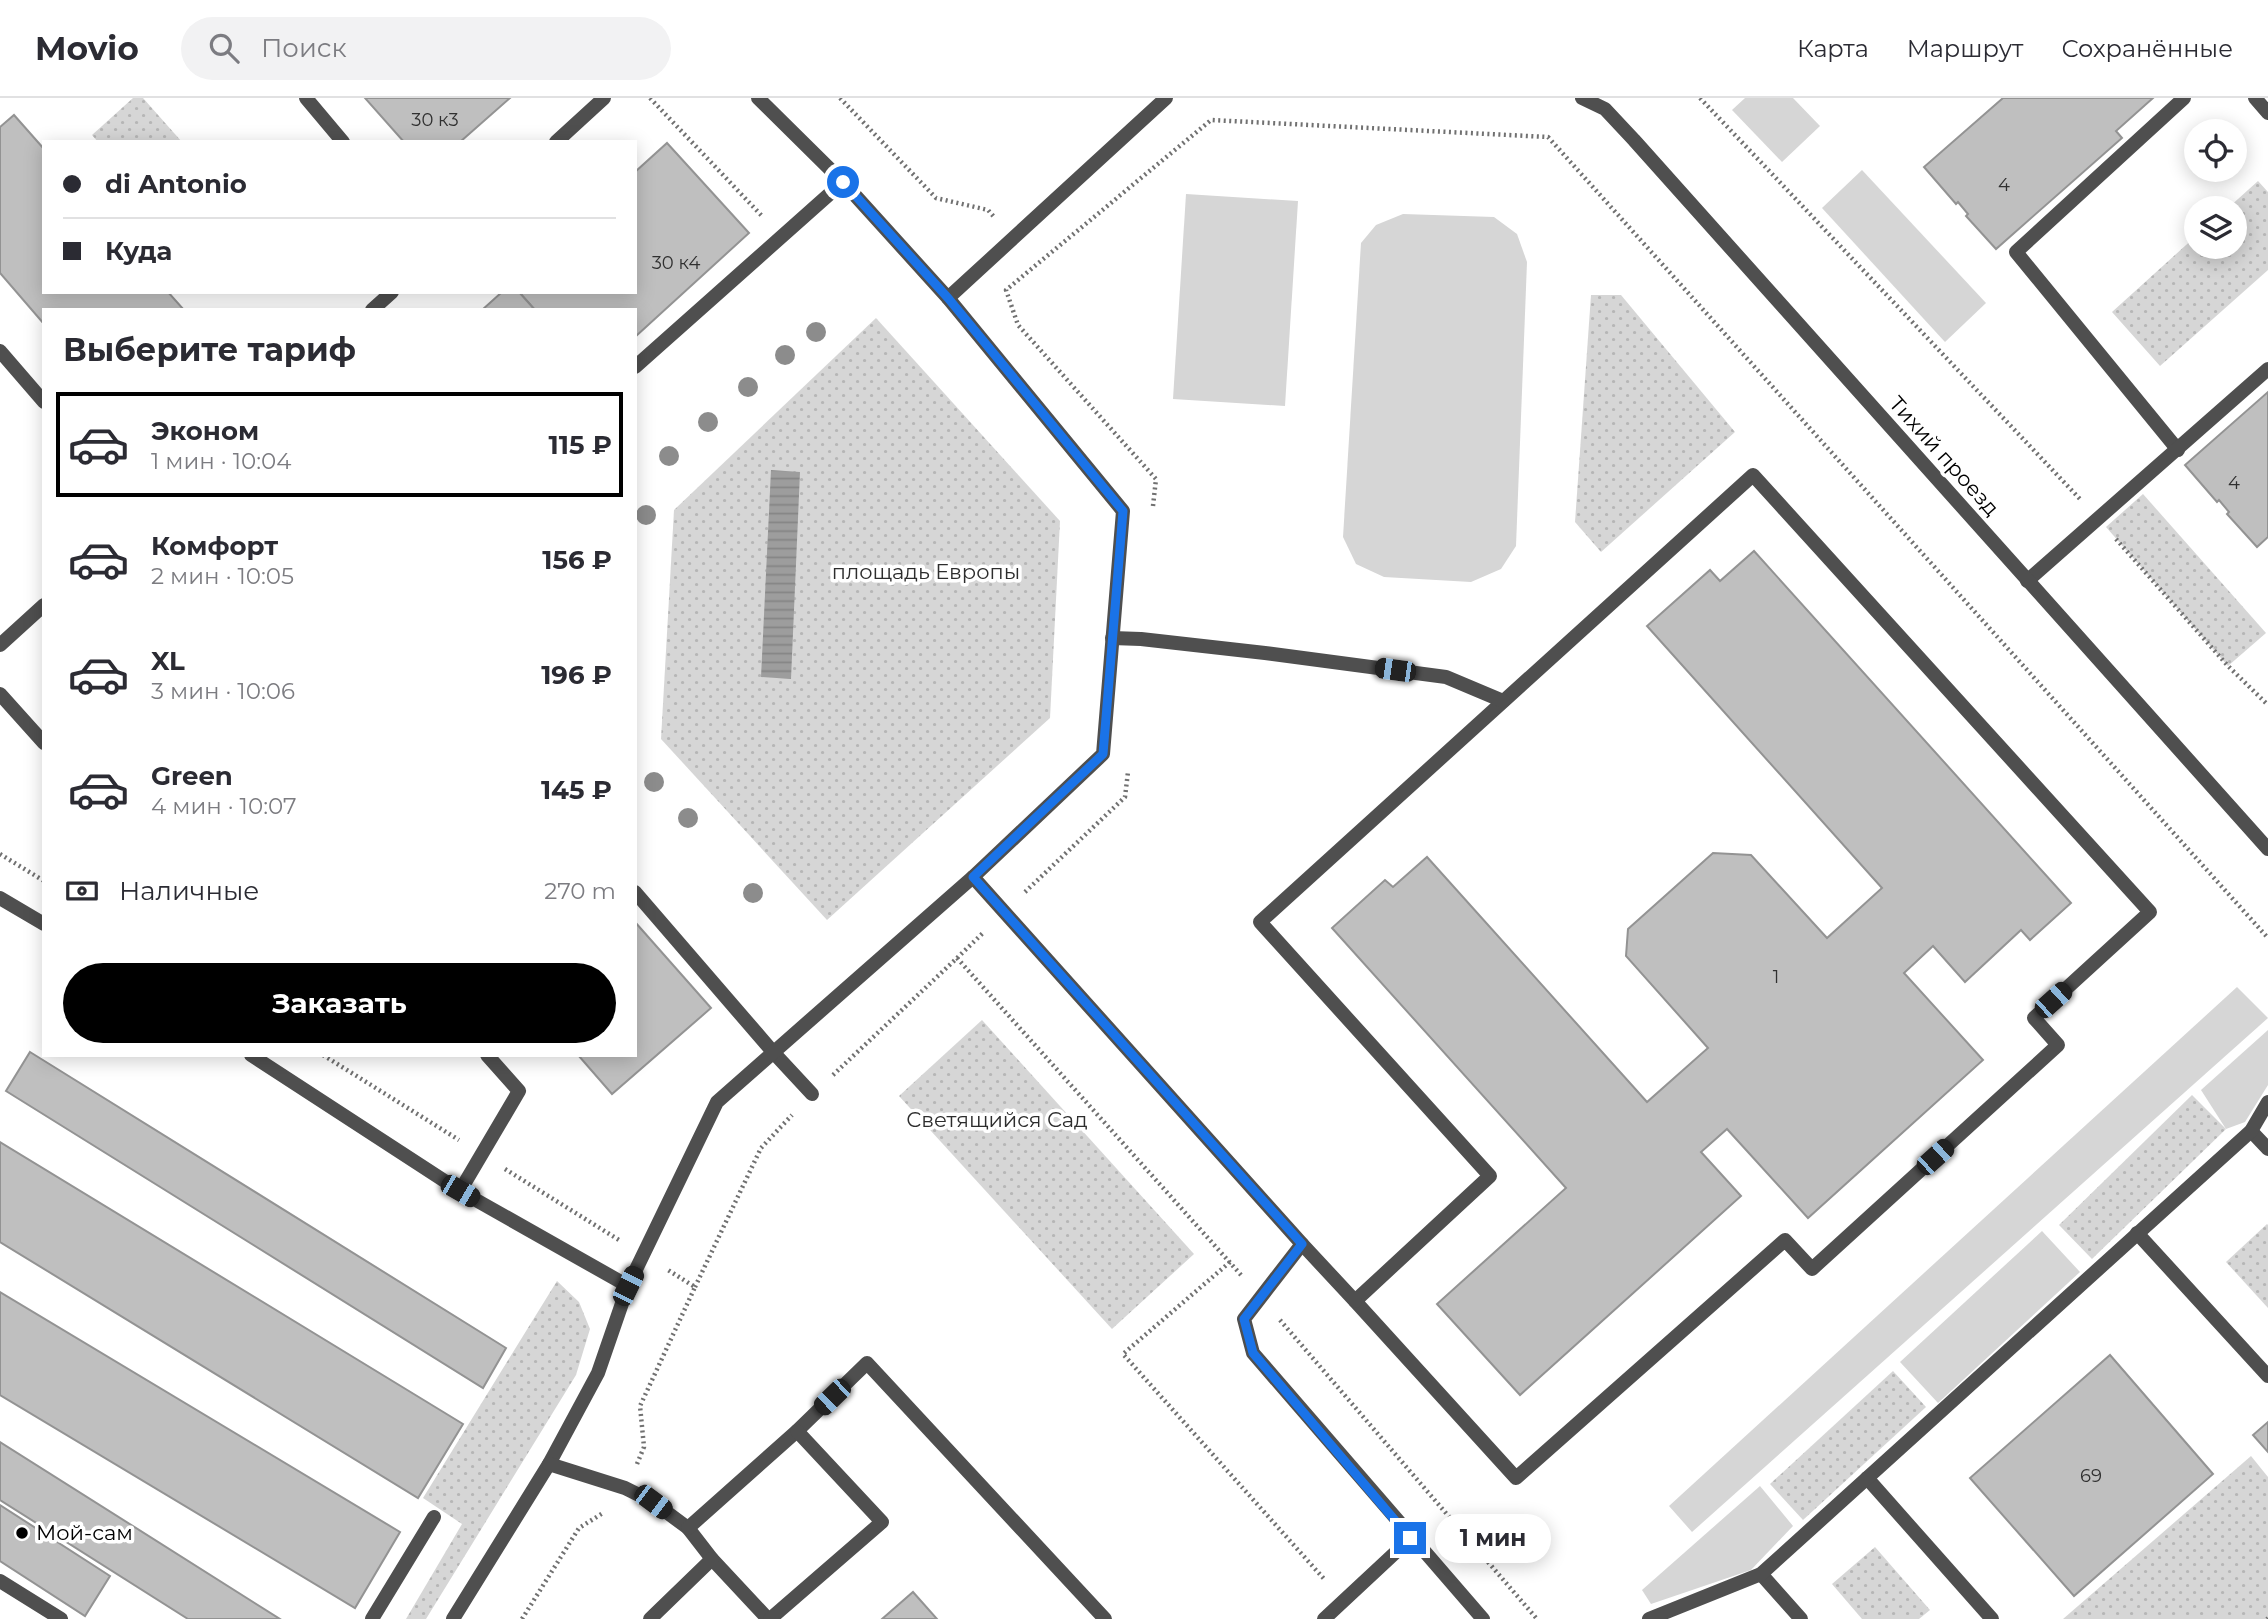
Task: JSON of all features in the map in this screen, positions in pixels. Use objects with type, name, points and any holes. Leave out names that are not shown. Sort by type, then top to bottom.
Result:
[{"type":"street","points":[[306,98],[341,140]]},
{"type":"street","points":[[558,140],[604,98]]},
{"type":"street","points":[[453,1619],[549,1464],[598,1373],[628,1286],[717,1102],[973,877],[1103,754],[1123,511],[948,298],[843,182],[758,98]]},
{"type":"street","points":[[948,298],[1166,98]]},
{"type":"street","name":"Тихий проезд","points":[[1582,98],[1605,108],[2268,849]]},
{"type":"street","points":[[2178,450],[2016,252],[2184,98]]},
{"type":"street","points":[[2255,98],[2268,113]]},
{"type":"street","points":[[637,365],[843,182]]},
{"type":"street","points":[[374,308],[389,294]]},
{"type":"street","points":[[0,351],[42,400]]},
{"type":"street","points":[[2027,581],[2268,369]]},
{"type":"street","points":[[973,877],[1302,1244],[1516,1478],[1785,1240],[1812,1269],[2058,1045],[2034,1018],[2150,912],[1753,475],[1260,922],[1490,1177],[1355,1301]]},
{"type":"street","points":[[0,645],[42,607]]},
{"type":"street","points":[[1112,638],[1265,653],[1447,677],[1503,701]]},
{"type":"street","points":[[0,694],[42,741]]},
{"type":"street","points":[[637,894],[812,1094]]},
{"type":"street","points":[[0,898],[42,923]]},
{"type":"street","points":[[254,1057],[460,1191],[628,1286]]},
{"type":"street","points":[[460,1191],[519,1091],[488,1057]]},
{"type":"street","points":[[1649,1619],[1761,1574],[2251,1131],[2268,1102]]},
{"type":"street","points":[[2251,1131],[2268,1149]]},
{"type":"street","points":[[2137,1233],[2268,1376]]},
{"type":"street","points":[[1302,1244],[1244,1319],[1253,1353],[1410,1538],[1483,1619]]},
{"type":"street","points":[[688,1528],[797,1431],[867,1363],[1105,1619]]},
{"type":"street","points":[[549,1464],[625,1488],[653,1502],[688,1528],[712,1559],[769,1619],[881,1522],[797,1431]]},
{"type":"street","points":[[1867,1478],[1993,1619]]},
{"type":"street","points":[[372,1619],[433,1517]]},
{"type":"street","points":[[1324,1619],[1410,1538]]},
{"type":"street","points":[[650,1619],[712,1559]]},
{"type":"street","points":[[1761,1574],[1801,1619]]},
{"type":"street","points":[[0,1581],[61,1619]]},
{"type":"path","points":[[650,98],[782,236]]},
{"type":"path","points":[[839,98],[936,198],[988,210],[1037,265]]},
{"type":"path","points":[[1700,98],[2098,519],[2228,666],[2268,705]]},
{"type":"path","points":[[1152,519],[1156,479],[1018,325],[1006,290],[1211,120],[1548,137],[2268,938]]},
{"type":"path","points":[[522,1619],[579,1528],[616,1505],[625,1488],[645,1447],[640,1406],[761,1148],[812,1094],[1125,797],[1128,771]]},
{"type":"path","points":[[0,854],[42,880]]},
{"type":"path","points":[[957,958],[1230,1262],[1537,1619]]},
{"type":"path","points":[[326,1057],[695,1287]]},
{"type":"path","points":[[1230,1262],[1123,1354],[1344,1601]]},
{"type":"green space","points":[[133,98],[143,98],[180,140],[96,140],[92,135]]},
{"type":"green space","points":[[1745,98],[1793,98],[1820,126],[1782,162],[1732,110]]},
{"type":"green space","points":[[1862,170],[1986,303],[1945,342],[1822,208]]},
{"type":"green space","points":[[2258,181],[2268,192],[2268,270],[2160,366],[2112,312],[2184,247],[2184,259],[2247,259],[2247,196],[2241,196]]},
{"type":"green space","points":[[1186,194],[1298,201],[1285,406],[1173,399]]},
{"type":"green space","points":[[1403,214],[1494,217],[1517,234],[1527,262],[1516,546],[1501,569],[1471,582],[1384,577],[1356,564],[1343,537],[1361,243],[1376,225]]},
{"type":"green space","points":[[1591,295],[1621,295],[1735,432],[1601,552],[1575,522]]},
{"type":"green space","name":"площадь Европы","points":[[876,318],[1060,521],[1050,718],[827,920],[661,739],[674,510]]},
{"type":"green space","points":[[2143,494],[2266,633],[2228,666],[2106,527]]},
{"type":"green space","points":[[2237,987],[2268,1018],[1692,1532],[1669,1506]]},
{"type":"green space","name":"Светящийся Сад","points":[[982,1020],[1194,1254],[1112,1329],[899,1096]]},
{"type":"green space","points":[[2268,1030],[2268,1085],[2245,1122],[2226,1129],[2201,1090]]},
{"type":"green space","points":[[2192,1095],[2226,1129],[2092,1259],[2059,1225]]},
{"type":"green space","points":[[2268,1225],[2268,1308],[2226,1262]]},
{"type":"green space","points":[[2042,1231],[2080,1272],[1938,1403],[1900,1362]]},
{"type":"green space","points":[[557,1281],[579,1302],[590,1329],[576,1375],[426,1619],[406,1619],[462,1524],[423,1498]]},
{"type":"green space","points":[[1893,1371],[1926,1407],[1803,1520],[1770,1484]]},
{"type":"green space","points":[[2251,1456],[2268,1477],[2268,1619],[2063,1619]]},
{"type":"green space","points":[[1760,1486],[1793,1526],[1751,1570],[1651,1604],[1642,1590]]},
{"type":"green space","points":[[1875,1547],[1930,1610],[1919,1619],[1862,1619],[1832,1584]]},
{"type":"shaded area","points":[[771,470],[800,472],[791,679],[761,677]]},
{"type":"building","points":[[365,98],[510,98],[462,140],[402,140]]},
{"type":"building","points":[[2003,98],[2153,98],[2116,131],[2122,138],[1996,249],[1966,216],[1968,214],[1958,202],[1956,204],[1924,167]]},
{"type":"building","points":[[14,115],[42,147],[42,294],[170,294],[182,308],[42,308],[42,322],[0,273],[0,127]]},
{"type":"building","points":[[667,143],[749,233],[637,335],[637,308],[533,308],[521,294],[637,294],[637,170]]},
{"type":"building","points":[[500,294],[521,294],[533,308],[484,308]]},
{"type":"building","points":[[2268,392],[2268,537],[2257,547],[2227,514],[2229,512],[2219,500],[2217,502],[2185,465]]},
{"type":"building","points":[[1754,551],[2071,903],[2030,940],[2021,930],[1965,982],[1933,946],[1904,973],[1983,1060],[1808,1218],[1727,1129],[1701,1152],[1741,1196],[1520,1395],[1437,1304],[1566,1188],[1332,928],[1385,880],[1393,887],[1427,857],[1647,1102],[1708,1048],[1626,956],[1628,929],[1713,853],[1751,855],[1827,938],[1882,888],[1647,626],[1710,570],[1720,581]]},
{"type":"building","points":[[637,924],[711,1008],[612,1094],[580,1057],[637,1057]]},
{"type":"building","points":[[30,1052],[506,1348],[483,1388],[6,1091]]},
{"type":"building","points":[[0,1142],[463,1424],[418,1498],[0,1242]]},
{"type":"building","points":[[0,1292],[400,1532],[355,1608],[0,1395]]},
{"type":"building","points":[[2110,1355],[2213,1474],[2074,1596],[1970,1478]]},
{"type":"building","points":[[2268,1422],[2268,1452],[2253,1435]]},
{"type":"building","points":[[0,1442],[280,1619],[188,1619],[0,1500]]},
{"type":"building","name":"Мой-сам","points":[[0,1505],[110,1576],[85,1616],[0,1561]]},
{"type":"building","points":[[913,1592],[937,1619],[882,1619]]},
{"type":"place","name":"Мой-сам","points":[[22,1533]]},
{"type":"route","points":[[843,182],[948,298],[1123,511],[1103,754],[973,877],[1302,1244],[1244,1319],[1253,1353],[1410,1538]]}]
